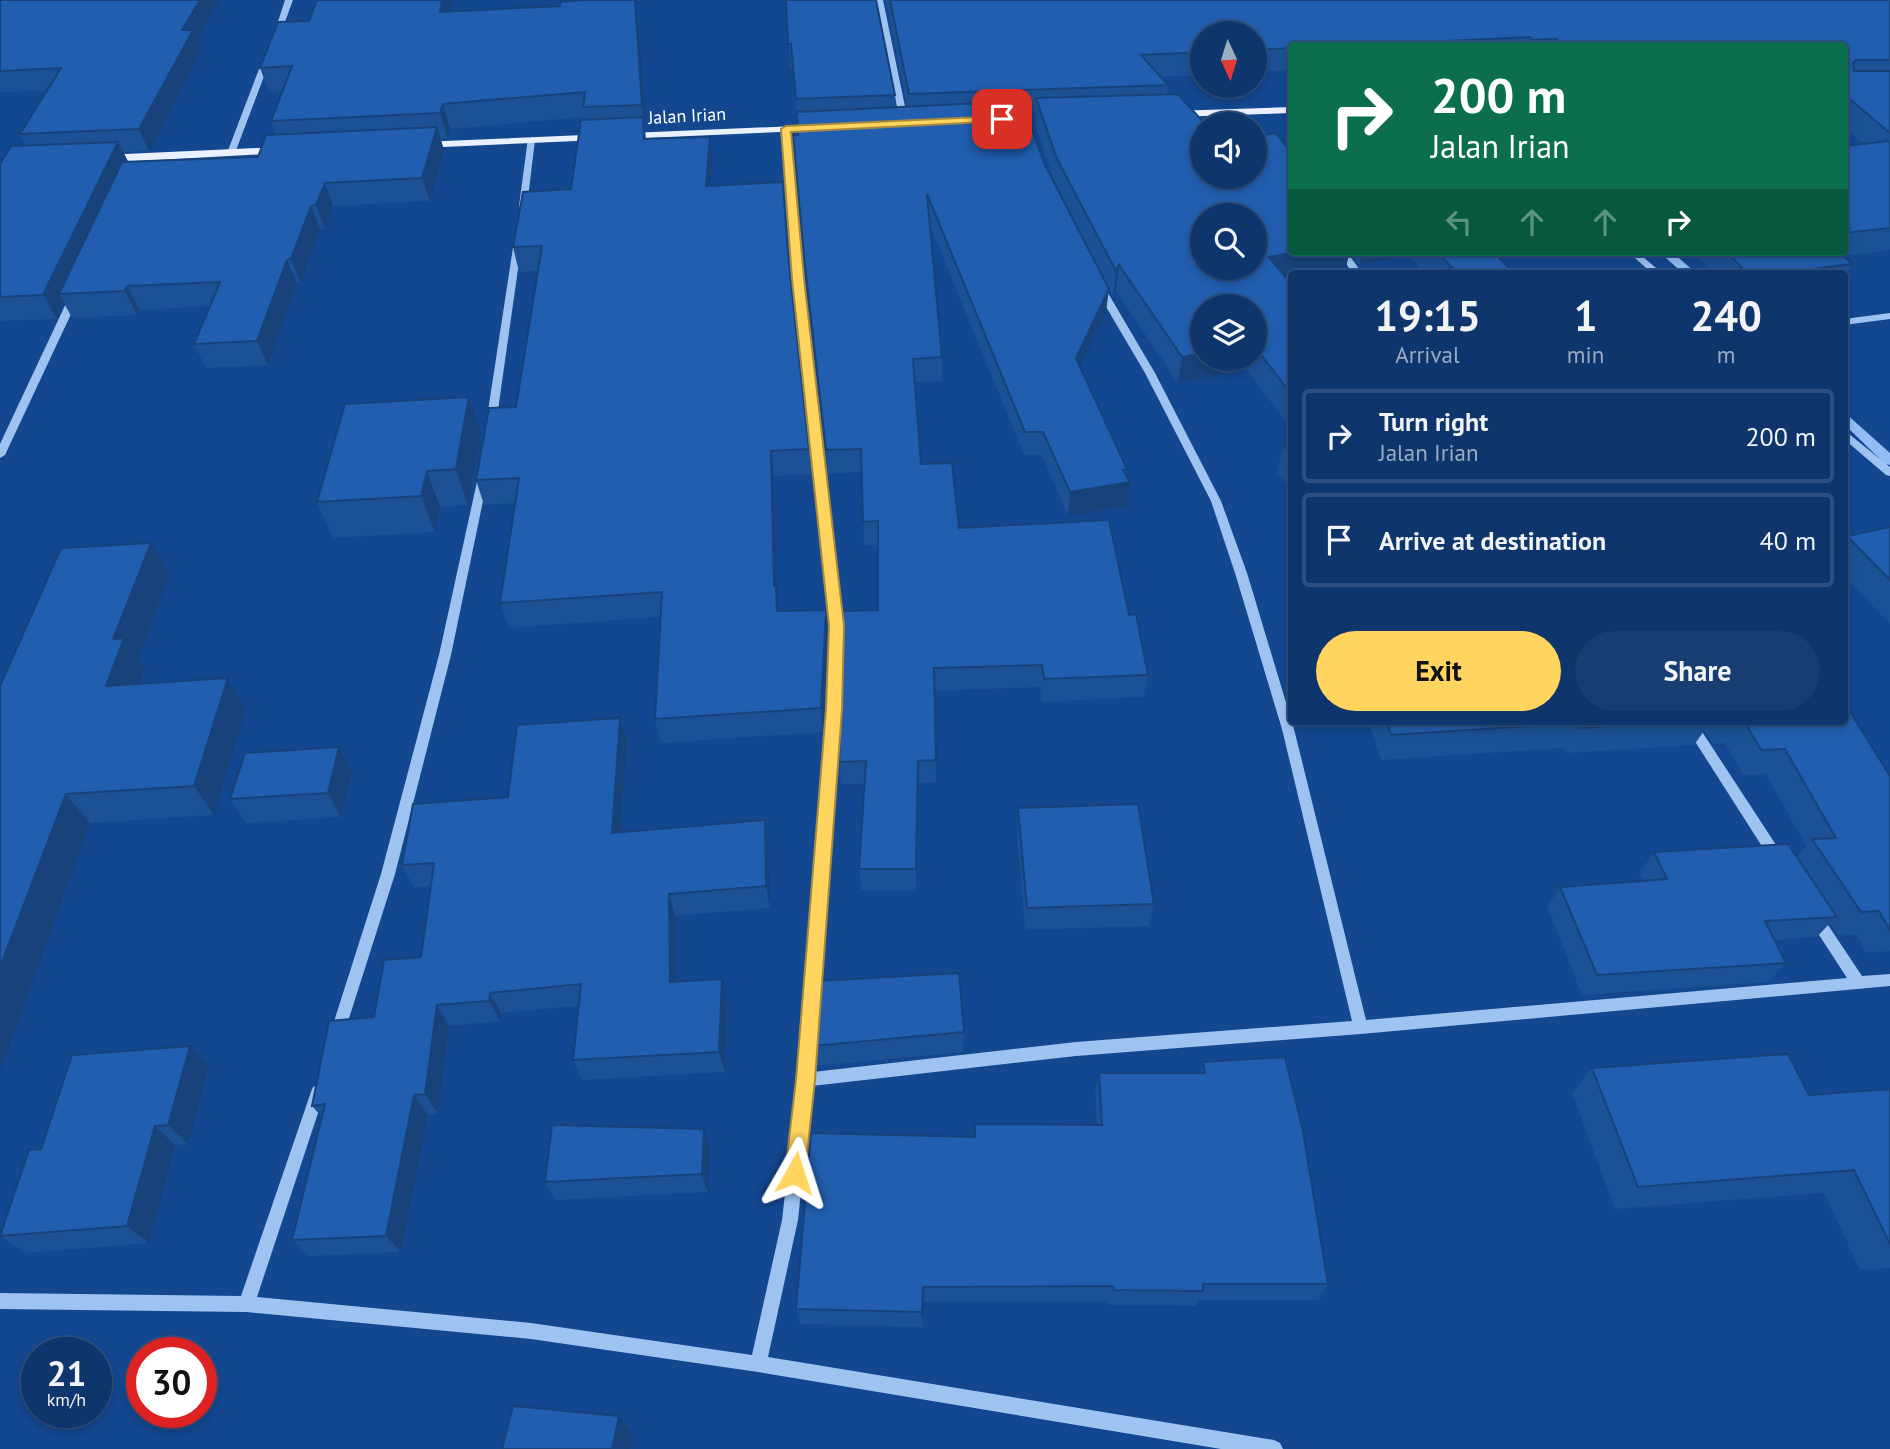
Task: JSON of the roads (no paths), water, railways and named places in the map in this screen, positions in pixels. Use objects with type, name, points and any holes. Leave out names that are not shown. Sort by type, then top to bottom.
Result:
[{"type":"main road","points":[[1163,114],[1288,110]]},
{"type":"main road","points":[[891,125],[918,124]]},
{"type":"main road","name":"Jalan Irian","points":[[408,145],[838,127]]},
{"type":"main road","points":[[89,159],[299,150]]},
{"type":"street","points":[[231,153],[289,0]]},
{"type":"street","points":[[879,0],[904,124]]},
{"type":"street","points":[[758,1364],[790,1220],[805,1080],[834,709],[837,626],[798,279],[786,129]]},
{"type":"street","points":[[489,433],[531,140]]},
{"type":"street","points":[[1267,142],[1277,157]]},
{"type":"street","points":[[134,169],[140,157]]},
{"type":"street","points":[[1637,256],[1653,270]]},
{"type":"street","points":[[1094,276],[1150,373],[1216,501],[1241,573],[1287,729],[1361,1027]]},
{"type":"street","points":[[0,455],[78,289]]},
{"type":"street","points":[[1848,321],[1890,316]]},
{"type":"street","points":[[1848,436],[1890,473]]},
{"type":"street","points":[[334,1044],[388,874],[445,655],[485,460]]},
{"type":"street","points":[[1691,725],[1785,871]]},
{"type":"street","points":[[1807,905],[1858,985]]},
{"type":"street","points":[[805,1080],[1076,1049],[1858,985],[1890,980]]},
{"type":"street","points":[[246,1304],[321,1083]]},
{"type":"street","points":[[0,1301],[246,1304],[531,1331],[758,1364],[1274,1449]]},
{"type":"waterway","points":[[1670,256],[1686,270]]},
{"type":"waterway","points":[[1848,420],[1890,461]]}]
